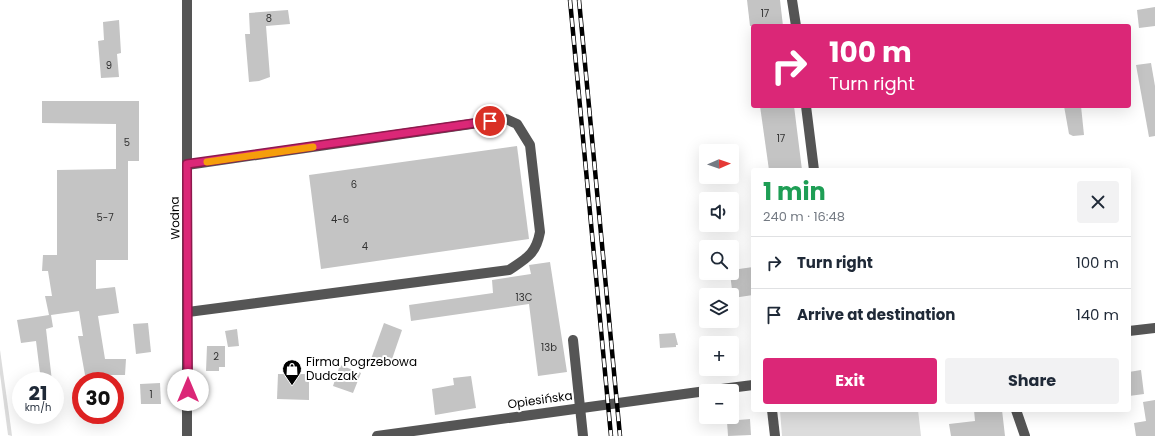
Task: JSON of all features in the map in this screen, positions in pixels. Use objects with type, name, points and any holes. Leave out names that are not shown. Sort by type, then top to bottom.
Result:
[{"type":"street","name":"Wodna","points":[[187,0],[188,436]]},
{"type":"street","points":[[792,0],[796,24]]},
{"type":"street","points":[[806,108],[814,168]]},
{"type":"street","points":[[187,164],[506,119],[517,124],[530,145],[540,232],[538,245],[530,256],[509,270],[188,312]]},
{"type":"street","points":[[1131,331],[1155,328]]},
{"type":"street","points":[[573,340],[583,436]]},
{"type":"street","name":"Opiesińska","points":[[739,387],[751,385]]},
{"type":"street","name":"Opiesińska","points":[[377,436],[699,392]]},
{"type":"street","points":[[772,412],[775,436]]},
{"type":"street","points":[[1017,412],[1025,436]]},
{"type":"shaded area","points":[[0,350],[12,436],[8,435],[0,374]]},
{"type":"shaded area","points":[[780,412],[918,412],[921,436],[782,436]]},
{"type":"building","points":[[747,0],[780,0],[783,24],[751,24],[750,26]]},
{"type":"building","points":[[1155,7],[1155,26],[1139,28],[1137,10]]},
{"type":"building","points":[[288,10],[290,24],[266,26],[270,77],[259,81],[249,82],[245,34],[250,34],[249,13]]},
{"type":"building","points":[[119,20],[121,53],[117,54],[119,77],[101,78],[98,41],[104,40],[103,22]]},
{"type":"building","points":[[1151,63],[1155,86],[1155,136],[1149,137],[1136,65]]},
{"type":"building","points":[[42,101],[139,101],[139,161],[128,161],[128,260],[96,260],[96,289],[115,287],[119,313],[98,316],[105,359],[126,359],[125,375],[124,372],[84,372],[78,336],[83,336],[79,311],[51,315],[53,327],[46,329],[51,372],[40,372],[36,341],[21,343],[17,320],[49,315],[45,296],[52,296],[48,271],[42,271],[43,255],[57,255],[57,170],[116,169],[116,124],[42,123]]},
{"type":"building","points":[[760,108],[794,108],[802,168],[769,168]]},
{"type":"building","points":[[1064,108],[1081,108],[1084,135],[1073,136],[1069,134]]},
{"type":"building","points":[[517,146],[529,239],[321,269],[309,175]]},
{"type":"building","points":[[550,262],[567,372],[538,376],[529,304],[411,321],[409,305],[493,293],[492,280],[531,274],[529,265]]},
{"type":"building","points":[[751,267],[751,295],[739,297],[739,288],[732,288],[731,280],[739,280],[739,269]]},
{"type":"building","points":[[148,323],[151,352],[136,354],[133,324]]},
{"type":"building","points":[[384,323],[402,330],[390,365],[371,359]]},
{"type":"building","points":[[237,329],[239,346],[228,347],[225,331]]},
{"type":"building","points":[[675,333],[678,345],[676,345],[676,347],[660,348],[659,334]]},
{"type":"building","points":[[207,346],[225,346],[225,367],[219,367],[219,371],[206,371]]},
{"type":"building","points":[[340,365],[361,373],[353,393],[333,386]]},
{"type":"building","points":[[1141,370],[1144,394],[1131,396],[1131,372]]},
{"type":"building","points":[[278,374],[309,374],[309,400],[277,399]]},
{"type":"building","points":[[471,376],[476,408],[435,415],[432,389],[454,385],[453,378]]},
{"type":"building","points":[[160,383],[161,404],[141,404],[140,384]]},
{"type":"building","points":[[1155,400],[1155,436],[1136,436],[1134,423],[1146,421],[1143,402]]},
{"type":"building","points":[[974,412],[1002,412],[1005,436],[951,436],[949,424],[975,421]]},
{"type":"building","points":[[750,419],[751,435],[728,436],[727,424],[739,424],[739,420]]},
{"type":"railway","points":[[570,0],[611,436]]},
{"type":"railway","points":[[579,0],[620,436]]},
{"type":"slow traffic","points":[[207,162],[313,147]]},
{"type":"place","name":"Firma Pogrzebowa Dudczak","points":[[292,386]]},
{"type":"route","points":[[188,390],[187,164],[490,121]]}]
